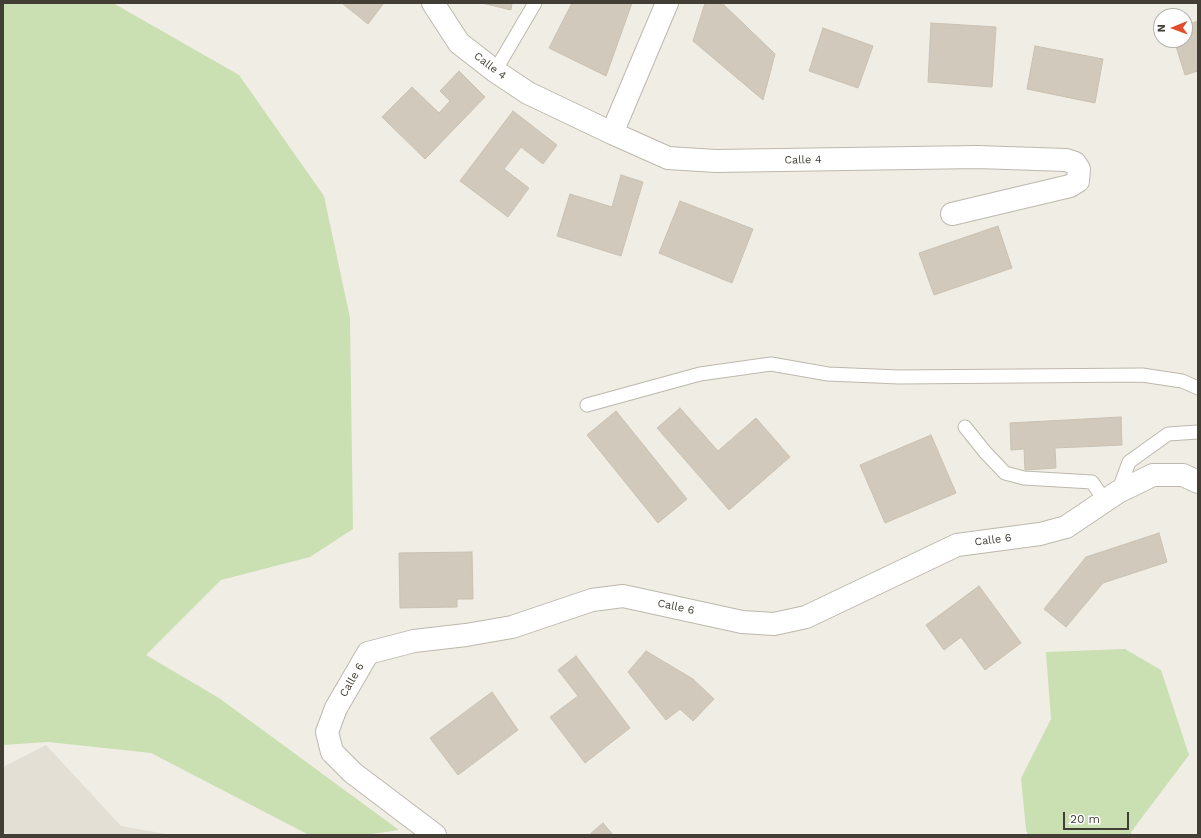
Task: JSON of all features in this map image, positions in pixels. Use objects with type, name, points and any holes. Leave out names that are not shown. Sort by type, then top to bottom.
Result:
[{"type":"street","name":"Calle 4","points":[[433,3],[459,43],[495,72],[528,94],[668,158],[716,161],[977,157],[1066,160],[1075,163],[1079,169],[1078,181],[1070,186],[952,214]]},
{"type":"street","points":[[612,133],[666,3]]},
{"type":"street","name":"Calle 6","points":[[435,835],[353,773],[332,752],[327,732],[336,708],[368,653],[414,641],[466,635],[512,626],[592,600],[623,596],[742,622],[774,624],[806,617],[957,545],[1040,534],[1066,527],[1111,496],[1153,475],[1183,474],[1198,482]]},
{"type":"lane","points":[[495,72],[535,3]]},
{"type":"lane","points":[[587,405],[700,374],[771,364],[828,374],[899,377],[1142,375],[1182,381],[1198,388]]},
{"type":"lane","points":[[965,427],[985,452],[1005,473],[1024,478],[1092,482],[1111,496],[1129,462],[1168,434],[1198,432]]},
{"type":"shaded area","points":[[46,745],[121,826],[172,835],[3,835],[3,767]]},
{"type":"green space","points":[[3,3],[113,3],[239,75],[324,196],[350,318],[353,529],[310,557],[221,580],[146,655],[219,698],[399,830],[365,835],[309,835],[151,753],[48,742],[3,745]]},
{"type":"green space","points":[[1125,649],[1161,670],[1189,755],[1131,832],[1131,835],[1028,835],[1026,830],[1021,778],[1051,719],[1046,652]]},
{"type":"building","points":[[343,3],[384,3],[368,24]]},
{"type":"building","points":[[482,3],[512,3],[511,10]]},
{"type":"building","points":[[572,3],[632,3],[606,76],[549,48]]},
{"type":"building","points":[[705,3],[722,3],[775,54],[763,100],[693,41]]},
{"type":"building","points":[[1198,21],[1198,71],[1185,75],[1177,48],[1193,48],[1193,23]]},
{"type":"building","points":[[931,23],[996,27],[992,87],[928,82]]},
{"type":"building","points":[[823,28],[873,46],[858,88],[809,71]]},
{"type":"building","points":[[1035,46],[1103,59],[1095,103],[1027,89]]},
{"type":"building","points":[[459,71],[485,97],[425,159],[382,117],[412,87],[439,113],[450,101],[440,91]]},
{"type":"building","points":[[513,111],[557,145],[543,164],[521,147],[504,169],[529,188],[508,217],[460,181]]},
{"type":"building","points":[[621,175],[643,182],[621,256],[557,236],[570,194],[612,207]]},
{"type":"building","points":[[680,201],[753,229],[732,283],[659,253]]},
{"type":"building","points":[[998,226],[1012,268],[934,295],[919,253]]},
{"type":"building","points":[[680,408],[718,451],[756,418],[790,457],[729,510],[657,428]]},
{"type":"building","points":[[616,411],[687,499],[658,523],[587,435]]},
{"type":"building","points":[[1121,417],[1122,445],[1055,448],[1056,468],[1025,470],[1024,449],[1011,450],[1010,423]]},
{"type":"building","points":[[931,435],[956,493],[885,523],[860,465]]},
{"type":"building","points":[[1159,533],[1167,562],[1103,583],[1066,627],[1044,609],[1086,557]]},
{"type":"building","points":[[472,552],[473,599],[457,599],[457,607],[400,608],[399,553]]},
{"type":"building","points":[[979,586],[1021,643],[985,670],[961,637],[944,650],[926,625]]},
{"type":"building","points":[[646,651],[693,679],[714,699],[693,721],[680,709],[666,720],[628,672]]},
{"type":"building","points":[[576,656],[630,728],[585,763],[550,717],[578,696],[558,670]]},
{"type":"building","points":[[492,692],[518,730],[458,775],[430,738]]},
{"type":"building","points":[[603,823],[613,835],[589,835]]}]
